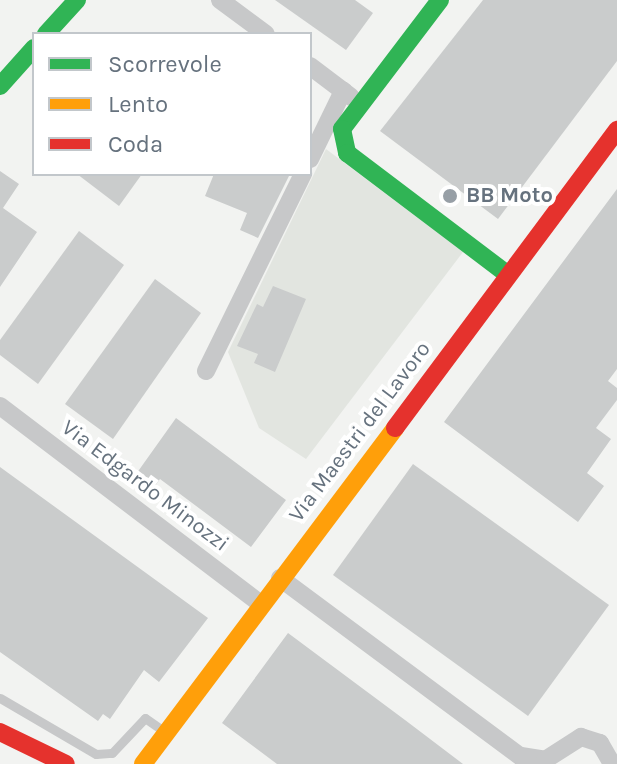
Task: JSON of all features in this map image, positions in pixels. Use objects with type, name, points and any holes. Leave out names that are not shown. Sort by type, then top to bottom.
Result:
[{"type":"street","points":[[48,32],[77,0]]},
{"type":"street","points":[[220,0],[263,32]]},
{"type":"street","points":[[440,0],[342,129],[347,153],[507,274]]},
{"type":"street","points":[[0,86],[32,50]]},
{"type":"street","points":[[312,68],[360,103]]},
{"type":"street","points":[[312,155],[343,91]]},
{"type":"street","name":"Via Maestri del Lavoro","points":[[143,764],[617,130]]},
{"type":"street","points":[[206,371],[302,176]]},
{"type":"street","name":"Via Edgardo Minozzi","points":[[0,406],[261,604]]},
{"type":"street","points":[[280,578],[524,760],[545,760],[581,737],[600,743],[612,764]]},
{"type":"street","points":[[0,732],[66,764]]},
{"type":"lane","points":[[0,698],[96,754],[112,753],[145,718],[165,733]]},
{"type":"shaded area","points":[[326,149],[463,252],[306,459],[259,428],[228,352]]},
{"type":"building","points":[[275,0],[355,0],[373,13],[346,50]]},
{"type":"building","points":[[483,0],[617,0],[617,61],[498,219],[380,131]]},
{"type":"building","points":[[0,171],[19,184],[3,208],[37,232],[0,287]]},
{"type":"building","points":[[80,176],[141,176],[119,206]]},
{"type":"building","points":[[213,176],[289,176],[258,238],[240,230],[247,213],[205,196]]},
{"type":"building","points":[[617,189],[617,369],[608,381],[617,388],[617,400],[596,428],[611,439],[587,473],[604,486],[578,522],[444,422]]},
{"type":"building","points":[[79,231],[124,265],[38,384],[0,355],[0,340]]},
{"type":"building","points":[[155,279],[201,313],[113,439],[65,404]]},
{"type":"building","points":[[273,286],[306,299],[275,372],[254,363],[258,354],[237,346],[257,304],[263,307]]},
{"type":"building","points":[[176,418],[286,500],[251,547],[160,479],[152,490],[134,477]]},
{"type":"building","points":[[413,464],[609,605],[528,716],[333,575]]},
{"type":"building","points":[[0,467],[208,618],[159,682],[144,670],[110,719],[103,714],[98,721],[0,652]]},
{"type":"building","points":[[288,633],[463,764],[277,764],[222,723]]},
{"type":"traffic: fast","points":[[48,32],[77,0]]},
{"type":"traffic: fast","points":[[440,0],[342,129],[347,153],[507,274]]},
{"type":"traffic: fast","points":[[0,86],[32,50]]},
{"type":"traffic: slow","points":[[143,764],[395,428]]},
{"type":"traffic: jam","points":[[395,428],[617,130]]},
{"type":"traffic: jam","points":[[0,732],[66,764]]},
{"type":"place","name":"BB Moto","points":[[450,196]]}]
